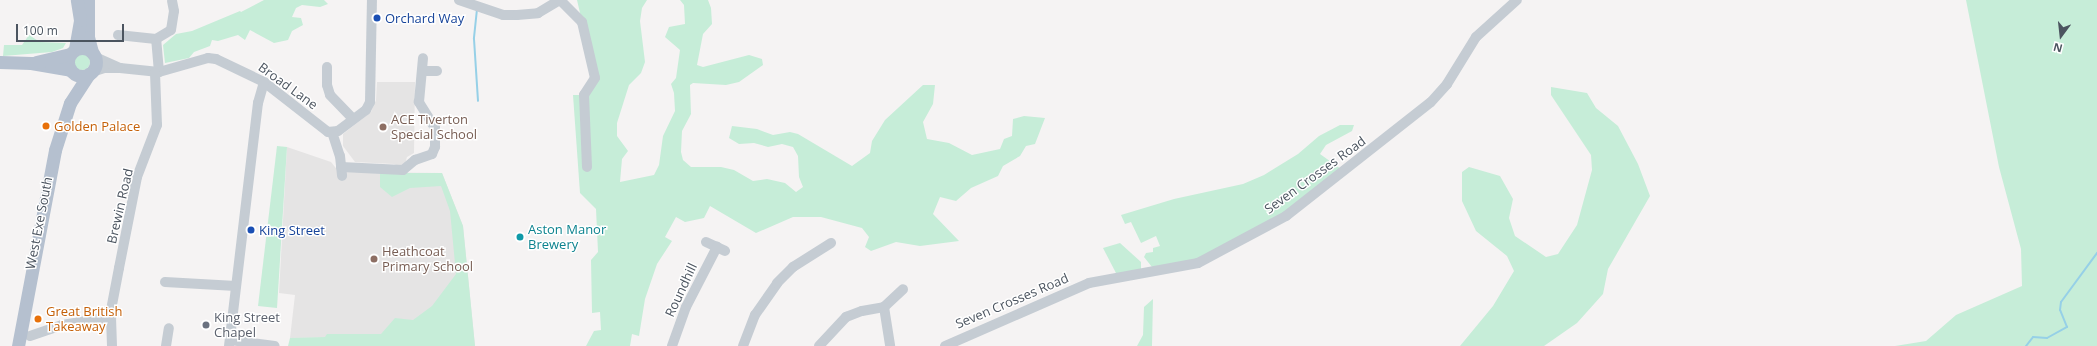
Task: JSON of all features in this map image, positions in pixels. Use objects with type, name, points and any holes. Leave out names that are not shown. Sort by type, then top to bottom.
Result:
[{"type":"main road","points":[[71,71],[68,62],[73,52],[80,20],[76,0]]},
{"type":"main road","points":[[0,62],[25,63],[71,71],[81,76],[91,73],[96,62],[88,37],[88,0]]},
{"type":"main road","points":[[25,63],[73,52],[81,48],[94,54]]},
{"type":"main road","name":"West Exe South","points":[[18,346],[51,165],[70,103],[71,71]]},
{"type":"main road","name":"West Exe South","points":[[70,103],[91,73]]},
{"type":"street","points":[[372,0],[372,93],[366,110],[343,128],[332,132],[342,172],[397,170],[408,168],[415,160],[429,156],[435,147],[433,123],[420,106],[424,71],[423,58]]},
{"type":"street","points":[[459,0],[503,15],[529,15],[550,8],[560,0],[582,22],[595,78],[584,95],[587,167]]},
{"type":"street","name":"Seven Crosses Road","points":[[945,346],[1089,283],[1198,262],[1286,216],[1431,102],[1448,84],[1476,37],[1517,0]]},
{"type":"street","points":[[118,35],[130,42],[156,39],[170,30],[174,11],[172,1]]},
{"type":"street","name":"Brewin Road","points":[[112,346],[111,317],[138,177],[157,126],[156,39]]},
{"type":"street","name":"Broad Lane","points":[[94,54],[120,68]]},
{"type":"street","name":"Broad Lane","points":[[91,73],[104,68],[120,68],[157,72],[211,58],[240,68],[264,82],[324,130],[332,132]]},
{"type":"street","points":[[327,67],[327,85],[330,95],[353,119]]},
{"type":"street","points":[[424,71],[436,71]]},
{"type":"street","points":[[264,82],[258,103],[230,343],[275,346]]},
{"type":"street","name":"Roundhill","points":[[672,346],[686,307],[721,249],[706,242]]},
{"type":"street","points":[[743,346],[755,315],[777,283],[793,267],[828,248]]},
{"type":"street","points":[[165,282],[236,286]]},
{"type":"street","points":[[819,346],[846,318],[862,311],[884,307],[903,289]]},
{"type":"street","points":[[884,307],[890,346]]},
{"type":"street","points":[[30,336],[62,325],[111,317]]},
{"type":"street","points":[[166,346],[169,328]]},
{"type":"shaded area","name":"ACE Tiverton Special School","points":[[377,82],[415,82],[414,153],[407,157],[405,164],[398,166],[394,164],[355,162],[343,146],[343,134],[371,112],[376,100]]},
{"type":"shaded area","name":"Heathcoat Primary School","points":[[287,147],[331,162],[339,172],[442,173],[463,226],[475,346],[383,337],[290,338],[295,295],[279,293]]},
{"type":"green space","points":[[264,0],[324,0],[328,4],[320,7],[302,5],[296,8],[292,17],[301,18],[303,25],[292,31],[288,40],[274,43],[250,30],[245,40],[238,35],[218,41],[212,40],[210,46],[194,52],[189,58],[165,63],[163,45],[176,34],[192,31],[240,11],[241,12]]},
{"type":"green space","points":[[577,0],[647,0],[642,8],[640,21],[645,62],[641,73],[629,85],[617,123],[617,136],[628,151],[622,159],[620,182],[654,175],[659,165],[663,136],[675,111],[674,93],[671,84],[676,78],[680,50],[665,37],[669,27],[685,24],[684,5],[680,0],[708,0],[711,8],[712,24],[703,34],[697,65],[703,67],[749,55],[762,59],[763,65],[739,82],[726,85],[693,83],[690,85],[691,114],[682,131],[681,152],[683,160],[691,167],[721,167],[734,170],[753,181],[767,179],[785,183],[796,192],[803,187],[799,177],[798,156],[793,147],[782,144],[768,147],[754,143],[739,144],[729,138],[732,126],[757,129],[773,135],[790,132],[798,134],[852,166],[870,153],[872,141],[885,120],[923,85],[935,85],[933,104],[923,122],[927,139],[949,143],[972,155],[1000,149],[1004,139],[1012,136],[1013,119],[1024,116],[1045,118],[1035,144],[1026,146],[1020,156],[1003,166],[998,176],[971,188],[956,201],[940,197],[933,214],[959,241],[920,246],[896,242],[871,251],[865,247],[869,237],[862,228],[821,217],[793,217],[756,233],[710,206],[704,218],[685,222],[676,217],[665,237],[672,241],[657,264],[645,299],[639,336],[632,334],[630,346],[586,346],[594,331],[601,330],[600,312],[592,313],[591,260],[598,252],[596,209],[580,193],[573,95],[584,95],[595,78]]},
{"type":"green space","points":[[1966,0],[2097,0],[2097,346],[1895,346],[1926,341],[1956,315],[2022,286],[2021,249],[1999,167]]},
{"type":"green space","points":[[29,35],[40,42],[66,43],[63,48],[52,52],[3,56],[4,45],[22,45]]},
{"type":"green space","points":[[79,54],[85,54],[90,59],[88,68],[85,70],[79,70],[74,65],[74,59]]},
{"type":"green space","points":[[1551,87],[1587,93],[1596,108],[1618,126],[1638,164],[1650,196],[1608,269],[1603,294],[1577,323],[1544,346],[1460,346],[1493,306],[1514,271],[1507,256],[1476,231],[1462,201],[1462,172],[1469,167],[1500,176],[1513,199],[1509,218],[1515,236],[1546,257],[1558,254],[1577,225],[1592,170],[1591,155],[1551,95]]},
{"type":"green space","points":[[1340,125],[1354,125],[1352,131],[1326,145],[1320,154],[1341,169],[1296,206],[1199,259],[1152,267],[1144,257],[1146,253],[1153,252],[1153,248],[1160,246],[1156,236],[1141,243],[1131,222],[1125,224],[1121,215],[1174,199],[1243,184],[1264,175],[1298,154],[1319,136]]},
{"type":"green space","points":[[277,146],[287,147],[277,308],[258,306]]},
{"type":"green space","points":[[380,173],[442,173],[463,226],[475,346],[288,346],[290,338],[325,337],[327,334],[381,334],[395,318],[413,320],[432,306],[456,274],[450,211],[441,186],[410,188],[392,197],[380,187]]},
{"type":"green space","points":[[1120,243],[1141,262],[1141,270],[1117,275],[1103,248]]},
{"type":"green space","points":[[1153,299],[1152,346],[1137,346],[1143,335],[1144,307]]},
{"type":"waterway","points":[[477,9],[474,39],[478,101]]},
{"type":"waterway","points":[[2026,346],[2033,337],[2047,338],[2067,327],[2060,310],[2061,302],[2097,253]]},
{"type":"place","name":"Orchard Way","points":[[377,18]]},
{"type":"place","name":"Golden Palace","points":[[46,126]]},
{"type":"place","name":"ACE Tiverton Special School","points":[[383,127]]},
{"type":"place","name":"King Street","points":[[251,230]]},
{"type":"place","name":"Aston Manor Brewery","points":[[520,237]]},
{"type":"place","name":"Heathcoat Primary School","points":[[374,259]]},
{"type":"place","name":"Great British Takeaway","points":[[38,319]]},
{"type":"place","name":"King Street Chapel","points":[[206,325]]}]
